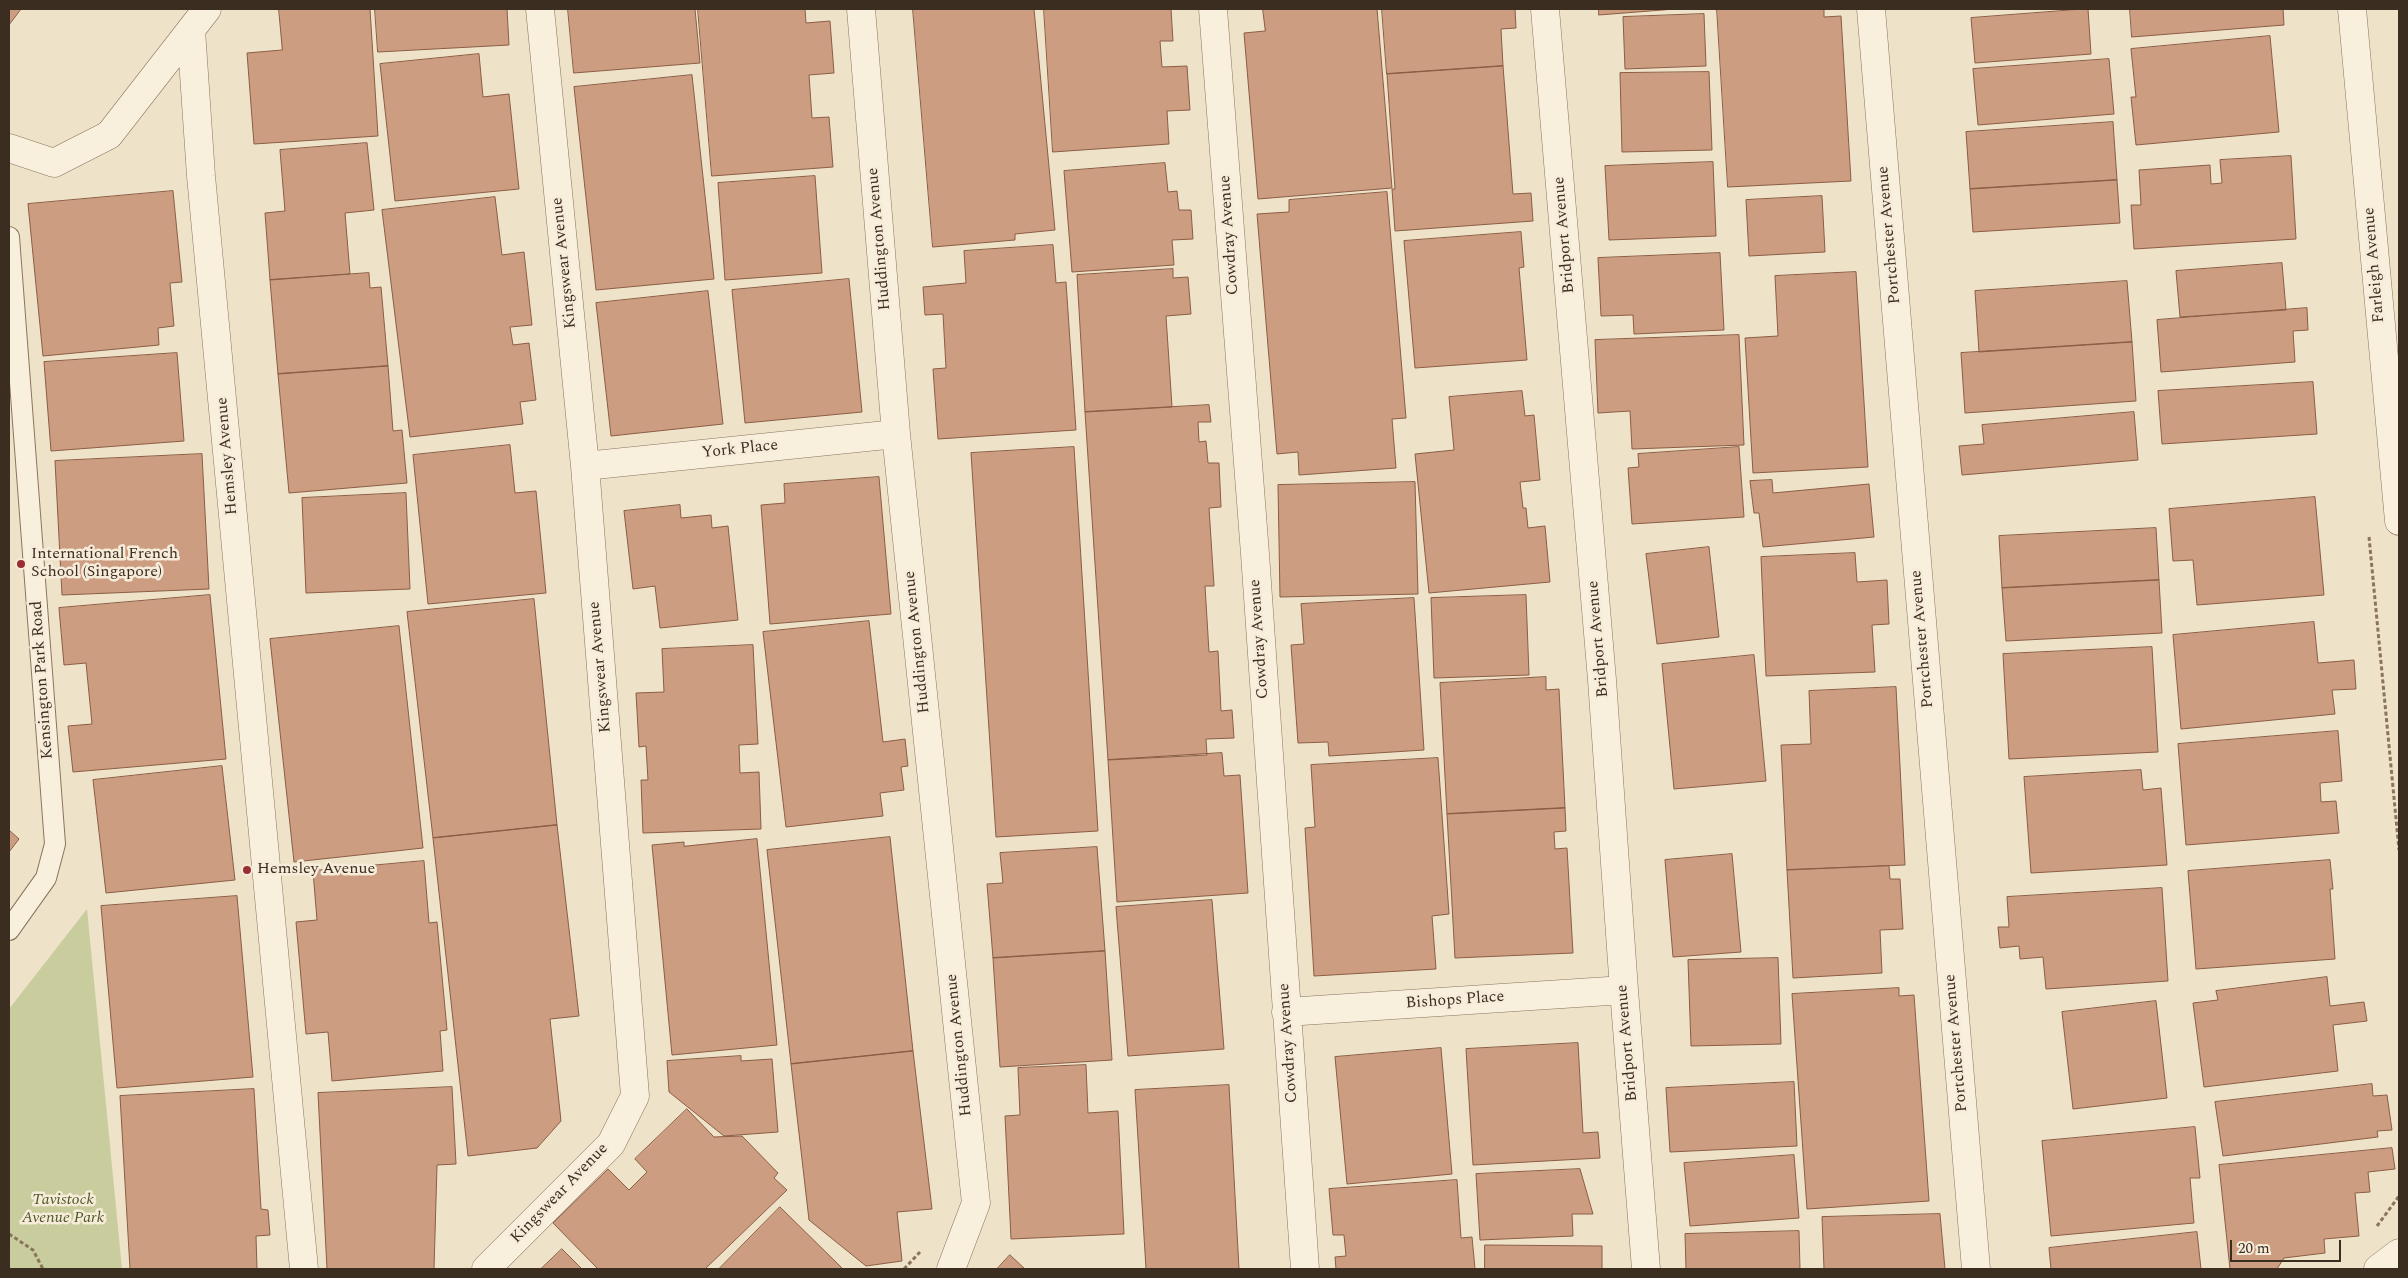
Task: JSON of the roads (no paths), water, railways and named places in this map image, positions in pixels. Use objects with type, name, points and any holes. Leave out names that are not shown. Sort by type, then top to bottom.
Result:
[{"type":"street","points":[[9,148],[54,163],[109,135],[207,9]]},
{"type":"street","name":"Kingswear Avenue","points":[[486,1269],[611,1144],[635,1096],[585,466],[540,9]]},
{"type":"street","name":"Huddington Avenue","points":[[861,9],[896,434],[976,1203],[951,1269]]},
{"type":"street","name":"Cowdray Avenue","points":[[1213,9],[1305,1269]]},
{"type":"street","name":"Bridport Avenue","points":[[1546,9],[1602,671],[1646,1269]]},
{"type":"street","name":"Portchester Avenue","points":[[1871,9],[1976,1269]]},
{"type":"street","name":"Farleigh Avenue","points":[[2352,9],[2399,521]]},
{"type":"street","name":"Hemsley Avenue","points":[[191,30],[202,186],[304,1269]]},
{"type":"street","name":"York Place","points":[[585,466],[896,434]]},
{"type":"street","name":"Bishops Place","points":[[1286,1012],[1624,990]]},
{"type":"street","points":[[2378,1269],[2399,1253]]},
{"type":"lane","name":"Kensington Park Road","points":[[9,237],[56,844],[46,878],[9,930]]},
{"type":"place","name":"International French School (Singapore)","points":[[21,564]]},
{"type":"place","name":"Hemsley Avenue","points":[[247,870]]},
{"type":"park label","name":"Tavistock Avenue Park","points":[[63,1210]]}]
